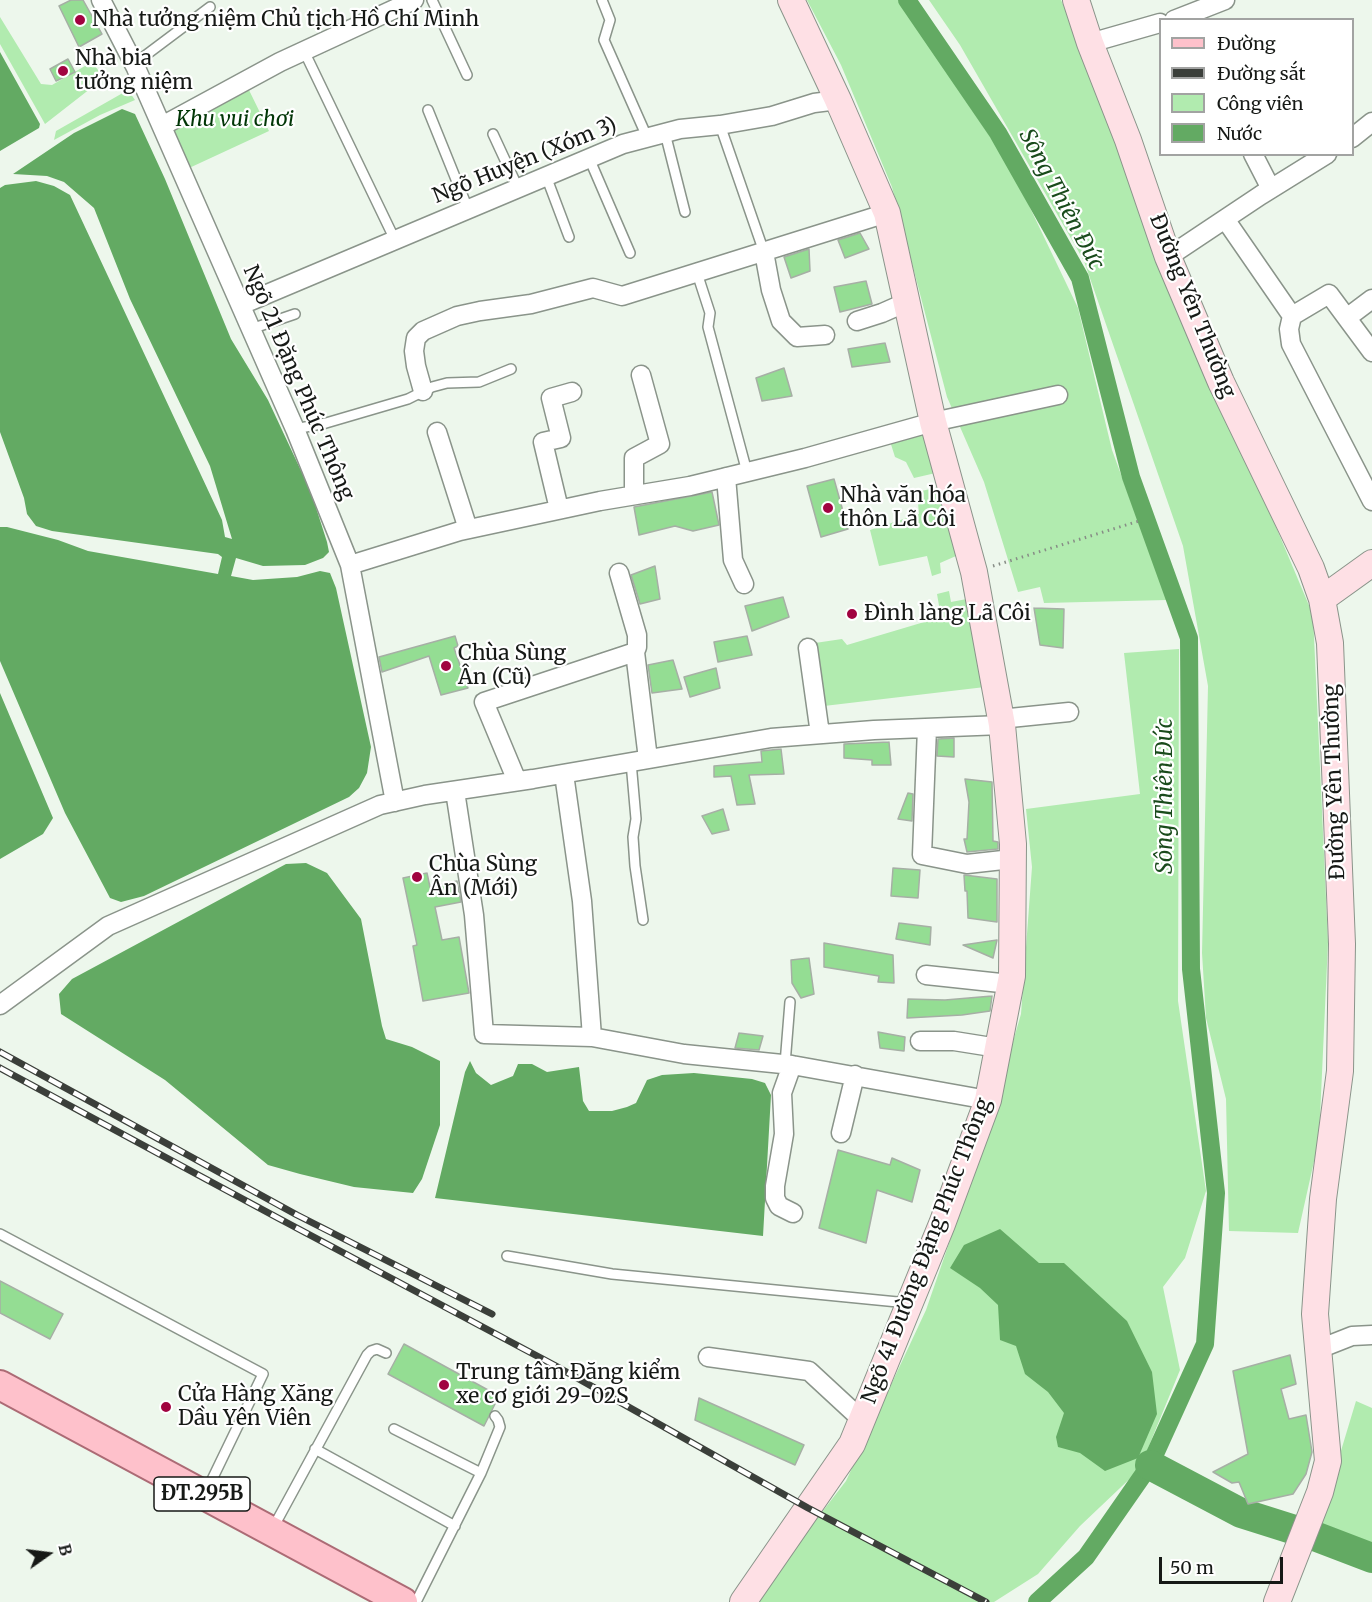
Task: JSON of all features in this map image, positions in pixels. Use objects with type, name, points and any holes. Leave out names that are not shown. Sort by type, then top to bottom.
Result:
[{"type":"main road","name":"Ngõ 41 Đường Đặng Phúc Thông","points":[[743,1602],[852,1444],[910,1303],[987,1100],[1010,984],[1012,859],[1002,725],[974,572],[933,422],[887,213],[791,0]]},
{"type":"main road","name":"Đường Yên Thường","points":[[1076,0],[1168,257],[1221,382],[1311,568],[1322,600],[1330,643],[1342,944],[1340,1071],[1323,1199],[1315,1314],[1328,1461],[1320,1492],[1277,1602]]},
{"type":"main road","points":[[1322,600],[1372,563]]},
{"type":"main road","name":"ĐT.295B","points":[[0,1385],[403,1602]]},
{"type":"street","name":"Ngõ 21 Đặng Phúc Thông","points":[[101,0],[134,64],[241,305],[295,429],[350,565],[394,802]]},
{"type":"street","points":[[162,126],[304,51],[414,0]]},
{"type":"street","points":[[1179,18],[1225,0]]},
{"type":"street","points":[[1090,44],[1159,24]]},
{"type":"street","name":"Ngõ Huyện (Xóm 3)","points":[[241,305],[623,144],[680,129],[772,116],[814,103],[838,100]]},
{"type":"street","points":[[1354,137],[1372,122]]},
{"type":"street","points":[[1254,156],[1271,189]]},
{"type":"street","points":[[1168,257],[1324,156]]},
{"type":"street","points":[[423,391],[414,351],[416,338],[423,331],[457,316],[531,304],[593,288],[622,296],[887,213]]},
{"type":"street","points":[[1225,219],[1292,316]]},
{"type":"street","points":[[764,252],[771,290],[781,321],[797,337],[825,335]]},
{"type":"street","points":[[1372,352],[1329,294],[1292,316],[1289,329],[1291,344],[1372,501]]},
{"type":"street","points":[[1348,317],[1372,299]]},
{"type":"street","points":[[857,321],[907,302]]},
{"type":"street","points":[[634,495],[634,458],[660,444],[641,375]]},
{"type":"street","points":[[560,509],[543,442],[561,438],[551,398],[572,392]]},
{"type":"street","points":[[350,565],[468,529],[560,509],[690,486],[805,458],[933,422],[1058,395]]},
{"type":"street","points":[[437,432],[468,529]]},
{"type":"street","points":[[726,477],[733,560],[744,584]]},
{"type":"street","points":[[619,573],[637,635],[635,652],[640,760]]},
{"type":"street","points":[[808,648],[820,734]]},
{"type":"street","points":[[517,781],[484,702],[635,652]]},
{"type":"street","points":[[0,1005],[108,926],[380,805],[771,738],[1002,725],[1013,718],[1070,712]]},
{"type":"street","points":[[927,728],[922,855],[967,864],[1012,859]]},
{"type":"street","points":[[564,774],[582,901],[592,1037]]},
{"type":"street","points":[[455,791],[474,915],[484,1034],[592,1037],[684,1054],[789,1064],[987,1100]]},
{"type":"street","points":[[926,975],[1010,984]]},
{"type":"street","points":[[920,1041],[954,1041],[998,1048]]},
{"type":"street","points":[[789,1064],[782,1093],[784,1134],[775,1198],[779,1206],[793,1213]]},
{"type":"street","points":[[841,1133],[855,1075]]},
{"type":"street","points":[[1319,1349],[1352,1336],[1372,1335]]},
{"type":"street","points":[[708,1357],[808,1371],[862,1420]]},
{"type":"lane","points":[[432,0],[466,75]]},
{"type":"lane","points":[[602,0],[610,20],[604,40],[656,135],[685,212]]},
{"type":"lane","points":[[134,64],[210,7]]},
{"type":"lane","points":[[304,51],[395,240]]},
{"type":"lane","points":[[428,110],[468,209]]},
{"type":"lane","points":[[720,125],[764,252]]},
{"type":"lane","points":[[493,134],[518,188]]},
{"type":"lane","points":[[589,158],[630,253]]},
{"type":"lane","points":[[546,176],[569,237]]},
{"type":"lane","points":[[697,273],[710,313],[708,327],[747,472]]},
{"type":"lane","points":[[251,329],[295,314]]},
{"type":"lane","points":[[295,429],[327,423],[408,399],[432,387],[447,383],[480,382],[511,369]]},
{"type":"lane","points":[[640,760],[633,837],[634,866],[643,920]]},
{"type":"lane","points":[[789,1064],[790,1002]]},
{"type":"lane","points":[[0,1234],[263,1374],[204,1495]]},
{"type":"lane","points":[[507,1256],[612,1274],[910,1303]]},
{"type":"lane","points":[[271,1531],[367,1355],[371,1350],[377,1349],[386,1353]]},
{"type":"lane","points":[[416,1602],[481,1473],[500,1426],[495,1416]]},
{"type":"lane","points":[[394,1429],[481,1473]]},
{"type":"lane","points":[[315,1449],[455,1526]]},
{"type":"path","points":[[974,572],[1139,521]]},
{"type":"green space","points":[[807,0],[898,0],[1010,166],[1078,308],[1112,450],[1167,600],[1044,603],[1040,587],[1018,592],[984,482],[947,397],[892,187],[841,65]]},
{"type":"green space","points":[[929,0],[1061,0],[1112,114],[1255,477],[1313,615],[1328,942],[1319,1139],[1298,1233],[1229,1231],[1226,1099],[1206,1018],[1202,953],[1208,686],[1183,546],[1084,261],[960,45]]},
{"type":"green space","points":[[0,17],[41,84],[52,85],[92,62],[104,78],[45,124],[0,44]]},
{"type":"green space","name":"Khu vui chơi","points":[[247,86],[269,131],[187,169],[167,127]]},
{"type":"green space","points":[[128,90],[135,100],[100,115],[54,140],[56,131]]},
{"type":"green space","points":[[927,423],[940,472],[914,478],[906,462],[895,457],[889,438]]},
{"type":"green space","points":[[939,487],[956,556],[940,563],[941,573],[932,576],[927,556],[879,566],[870,530],[919,514],[917,492]]},
{"type":"green space","points":[[949,591],[951,602],[972,598],[985,687],[824,706],[815,643],[842,639],[847,645],[941,617],[937,594]]},
{"type":"green space","points":[[1179,649],[1178,1001],[1206,1191],[1185,1258],[1163,1287],[1180,1370],[1139,1470],[1080,1526],[1038,1574],[994,1602],[756,1602],[768,1582],[846,1481],[926,1310],[983,1145],[1021,1014],[1032,867],[1026,809],[1140,794],[1124,653]]},
{"type":"green space","points":[[1356,1401],[1372,1408],[1372,1546],[1318,1527]]},
{"type":"water","points":[[0,52],[40,124],[39,128],[0,151]]},
{"type":"water","points":[[122,109],[135,114],[165,179],[231,339],[268,400],[311,492],[327,542],[329,552],[323,558],[305,565],[263,566],[236,558],[231,576],[253,580],[297,577],[320,571],[330,573],[336,588],[371,747],[367,773],[359,788],[349,797],[144,896],[121,902],[110,898],[65,813],[0,661],[0,527],[58,540],[88,551],[218,574],[222,557],[218,554],[52,531],[36,526],[27,514],[24,498],[0,432],[0,188],[5,185],[36,181],[54,186],[70,195],[222,520],[225,537],[232,539],[210,466],[130,299],[94,208],[64,182],[47,176],[13,174],[74,133]]},
{"type":"water","points":[[0,693],[53,818],[43,834],[0,859]]},
{"type":"water","points":[[306,863],[327,873],[361,919],[386,1039],[412,1047],[440,1061],[440,1125],[422,1179],[413,1193],[354,1187],[268,1165],[165,1080],[61,1014],[59,994],[72,979],[286,864]]},
{"type":"water","points":[[470,1061],[476,1073],[491,1085],[513,1076],[518,1064],[532,1064],[547,1072],[579,1067],[583,1101],[589,1111],[612,1111],[636,1103],[647,1080],[662,1075],[694,1073],[752,1079],[765,1083],[771,1095],[763,1236],[435,1198],[465,1072]]},
{"type":"water","points":[[1000,1229],[1039,1263],[1064,1263],[1127,1321],[1152,1372],[1157,1414],[1138,1458],[1105,1471],[1080,1453],[1058,1447],[1056,1437],[1064,1413],[1048,1392],[1025,1374],[1016,1346],[1000,1340],[998,1305],[980,1288],[950,1268],[964,1245]]},
{"type":"building","name":"Nhà tưởng niệm Chủ tịch Hồ Chí Minh","points":[[71,0],[83,0],[102,34],[79,47],[59,6]]},
{"type":"building","name":"Nhà bia tưởng niệm","points":[[68,59],[75,72],[56,81],[50,69]]},
{"type":"building","points":[[860,233],[869,249],[845,258],[838,240]]},
{"type":"building","points":[[809,249],[810,271],[791,278],[784,257]]},
{"type":"building","points":[[866,281],[872,304],[840,312],[834,287]]},
{"type":"building","points":[[885,343],[890,362],[852,367],[848,349]]},
{"type":"building","points":[[784,368],[792,396],[762,401],[756,378]]},
{"type":"building","name":"Nhà văn hóa thôn Lã Côi","points":[[834,479],[848,529],[821,537],[807,486]]},
{"type":"building","points":[[712,492],[719,525],[693,531],[675,526],[639,535],[634,507]]},
{"type":"building","points":[[655,566],[660,599],[640,604],[631,575]]},
{"type":"building","points":[[783,597],[789,617],[752,631],[745,606]]},
{"type":"building","points":[[1034,608],[1064,609],[1063,648],[1040,645]]},
{"type":"building","name":"Chùa Sùng Ân (Cũ)","points":[[455,636],[458,646],[454,648],[468,688],[441,695],[429,656],[382,672],[379,657]]},
{"type":"building","points":[[747,636],[752,655],[718,662],[714,642]]},
{"type":"building","points":[[673,660],[682,689],[652,693],[648,665]]},
{"type":"building","points":[[716,668],[720,688],[690,697],[684,677]]},
{"type":"building","points":[[954,738],[954,757],[937,756],[938,739]]},
{"type":"building","points":[[889,742],[891,765],[872,765],[872,760],[844,758],[844,744]]},
{"type":"building","points":[[781,749],[784,774],[749,775],[755,804],[737,805],[731,776],[714,777],[714,766],[762,762],[761,751]]},
{"type":"building","points":[[965,779],[992,782],[993,841],[998,842],[998,849],[967,852],[964,839],[967,839],[969,802]]},
{"type":"building","points":[[908,793],[913,794],[912,821],[898,819]]},
{"type":"building","points":[[723,809],[729,830],[712,834],[702,816]]},
{"type":"building","points":[[893,868],[920,870],[918,898],[891,896]]},
{"type":"building","points":[[427,873],[430,887],[457,881],[461,902],[435,907],[442,940],[459,937],[469,993],[423,1001],[413,946],[417,945],[403,878]]},
{"type":"building","points":[[964,875],[997,879],[997,922],[968,918]]},
{"type":"building","points":[[899,923],[931,927],[930,945],[896,939]]},
{"type":"building","points":[[997,940],[993,958],[963,945]]},
{"type":"building","points":[[824,943],[893,955],[894,983],[878,982],[879,976],[824,967]]},
{"type":"building","points":[[809,958],[814,994],[801,998],[792,983],[791,960]]},
{"type":"building","points":[[992,996],[990,1011],[907,1018],[908,999],[945,1000]]},
{"type":"building","points":[[878,1032],[905,1037],[904,1051],[880,1048]]},
{"type":"building","points":[[739,1033],[763,1036],[759,1050],[735,1048]]},
{"type":"building","points":[[838,1150],[890,1165],[892,1158],[920,1170],[912,1202],[877,1190],[866,1243],[819,1228]]},
{"type":"building","points":[[0,1281],[63,1314],[50,1339],[0,1313]]},
{"type":"building","name":"Trung tâm Đăng kiểm xe cơ giới 29-02S","points":[[404,1344],[499,1396],[484,1426],[388,1374]]},
{"type":"building","points":[[1290,1355],[1296,1384],[1281,1389],[1289,1419],[1306,1415],[1312,1452],[1306,1474],[1293,1494],[1248,1504],[1239,1482],[1232,1483],[1213,1472],[1248,1454],[1233,1371]]},
{"type":"building","points":[[699,1398],[804,1445],[795,1465],[695,1420]]},
{"type":"waterway","name":"Sông Thiên Đức","points":[[907,0],[998,133],[1080,278],[1131,477],[1189,638],[1191,969],[1216,1193],[1205,1344],[1150,1465],[1086,1557],[1037,1602]]},
{"type":"waterway","points":[[1150,1465],[1241,1513],[1317,1537],[1372,1558]]},
{"type":"railway","points":[[0,1052],[297,1215],[492,1314]]},
{"type":"railway","points":[[0,1068],[554,1365],[808,1508],[986,1602]]},
{"type":"place","name":"Nhà tưởng niệm Chủ tịch Hồ Chí Minh","points":[[80,20]]},
{"type":"place","name":"Nhà bia tưởng niệm","points":[[63,71]]},
{"type":"place","name":"Nhà văn hóa thôn Lã Côi","points":[[828,508]]},
{"type":"place","name":"Đình làng Lã Côi","points":[[852,614]]},
{"type":"place","name":"Chùa Sùng Ân (Cũ)","points":[[446,666]]},
{"type":"place","name":"Chùa Sùng Ân (Mới)","points":[[417,877]]},
{"type":"place","name":"Trung tâm Đăng kiểm xe cơ giới 29-02S","points":[[444,1385]]},
{"type":"place","name":"Cửa Hàng Xăng Dầu Yên Viên","points":[[166,1407]]}]
